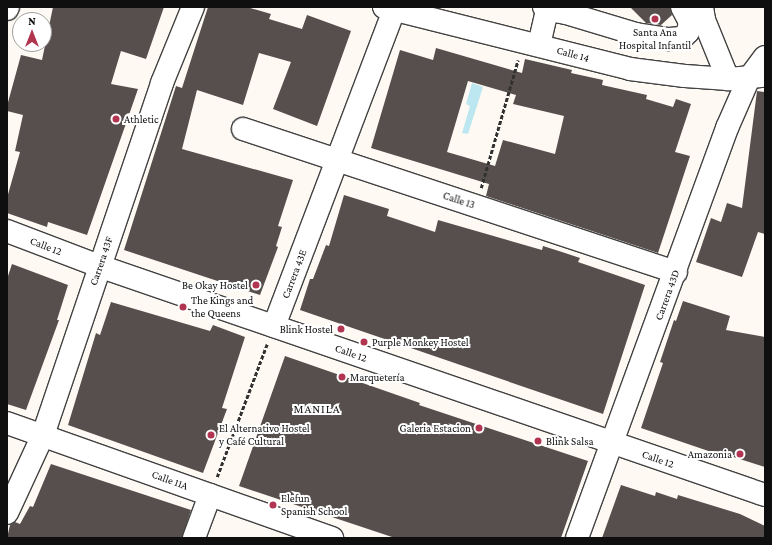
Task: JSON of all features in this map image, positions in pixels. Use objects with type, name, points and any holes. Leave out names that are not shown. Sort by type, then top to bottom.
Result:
[{"type":"street","name":"Carrera 43F","points":[[7,513],[43,435],[162,83],[193,7]]},
{"type":"street","points":[[531,44],[557,9],[636,34],[675,39],[682,38],[688,32],[690,22],[682,7]]},
{"type":"street","points":[[702,7],[704,20],[747,77]]},
{"type":"street","name":"Calle 14","points":[[389,8],[630,69],[747,77]]},
{"type":"street","name":"Carrera 43E","points":[[274,326],[337,160],[389,8]]},
{"type":"street","name":"Carrera 43D","points":[[577,538],[676,272],[727,128],[747,77],[765,56]]},
{"type":"street","name":"Calle 13","points":[[243,129],[676,272]]},
{"type":"street","name":"Calle 12","points":[[7,231],[99,266],[765,495]]},
{"type":"street","name":"Calle 11A","points":[[7,423],[332,538]]},
{"type":"street","points":[[194,538],[210,495]]},
{"type":"path","points":[[476,206],[531,44]]},
{"type":"path","points":[[210,495],[274,326]]},
{"type":"water","points":[[472,83],[483,87],[468,134],[462,133],[470,106],[466,104]]},
{"type":"building","points":[[53,7],[164,7],[146,59],[121,51],[111,84],[138,89],[87,235],[48,222],[47,227],[7,213],[7,198],[20,152],[15,151],[23,115],[7,111],[7,106],[21,55],[42,60],[44,52],[52,52]]},
{"type":"building","points":[[208,7],[247,7],[271,14],[269,19],[302,29],[307,15],[351,31],[317,126],[273,109],[291,62],[259,53],[243,105],[197,90],[182,149],[293,180],[278,226],[282,227],[276,246],[278,247],[260,295],[124,250],[176,86],[182,88]]},
{"type":"building","name":"Santa Ana Hospital Infantil","points":[[630,7],[670,7],[672,15],[661,25],[646,23]]},
{"type":"building","points":[[436,48],[522,73],[525,59],[572,70],[571,73],[603,80],[602,85],[647,95],[646,99],[673,107],[676,99],[691,104],[675,152],[690,156],[658,253],[486,196],[489,184],[371,148],[400,50],[433,60]],"holes":[[[468,81],[516,95],[513,104],[564,116],[555,154],[503,140],[495,166],[447,152]]]},
{"type":"building","points":[[757,91],[765,92],[765,234],[758,232],[742,277],[696,262],[711,218],[721,222],[727,203],[742,208]]},
{"type":"building","points":[[344,195],[389,209],[387,216],[435,232],[438,220],[542,250],[543,246],[580,258],[578,262],[645,285],[603,414],[300,310],[310,279],[313,279],[326,245],[329,246]]},
{"type":"building","points":[[12,264],[68,285],[57,320],[59,320],[26,410],[7,404],[7,279]]},
{"type":"building","points":[[683,301],[730,316],[726,330],[765,337],[765,467],[724,454],[723,456],[641,428],[663,363],[660,362],[674,320],[676,321]]},
{"type":"building","points":[[111,302],[210,331],[213,325],[245,337],[222,408],[227,409],[203,473],[68,425],[96,333],[100,335]]},
{"type":"building","points":[[285,356],[420,403],[419,405],[588,461],[561,538],[395,538],[239,486]]},
{"type":"building","points":[[51,464],[191,510],[182,538],[7,538],[10,525],[15,522],[20,524],[30,506],[33,507]]},
{"type":"building","points":[[621,485],[655,496],[656,492],[677,499],[678,495],[740,514],[765,526],[765,538],[602,538]]},
{"type":"place","name":"Santa Ana Hospital Infantil","points":[[655,19]]},
{"type":"place","name":"Athletic","points":[[116,119]]},
{"type":"place","name":"Be Okay Hostel","points":[[256,285]]},
{"type":"place","name":"The Kings and the Queens","points":[[183,307]]},
{"type":"place","name":"Blink Hostel","points":[[341,329]]},
{"type":"place","name":"Purple Monkey Hostel","points":[[364,342]]},
{"type":"place","name":"Marquetería","points":[[342,377]]},
{"type":"place","name":"Galeria Estacion","points":[[479,428]]},
{"type":"place","name":"El Alternativo Hostel y Café Cultural","points":[[211,435]]},
{"type":"place","name":"Blink Salsa","points":[[538,441]]},
{"type":"place","name":"Amazonia","points":[[740,454]]},
{"type":"place","name":"Elefun Spanish School","points":[[273,505]]},
{"type":"district","name":"MANILA","points":[[317,410]]}]
